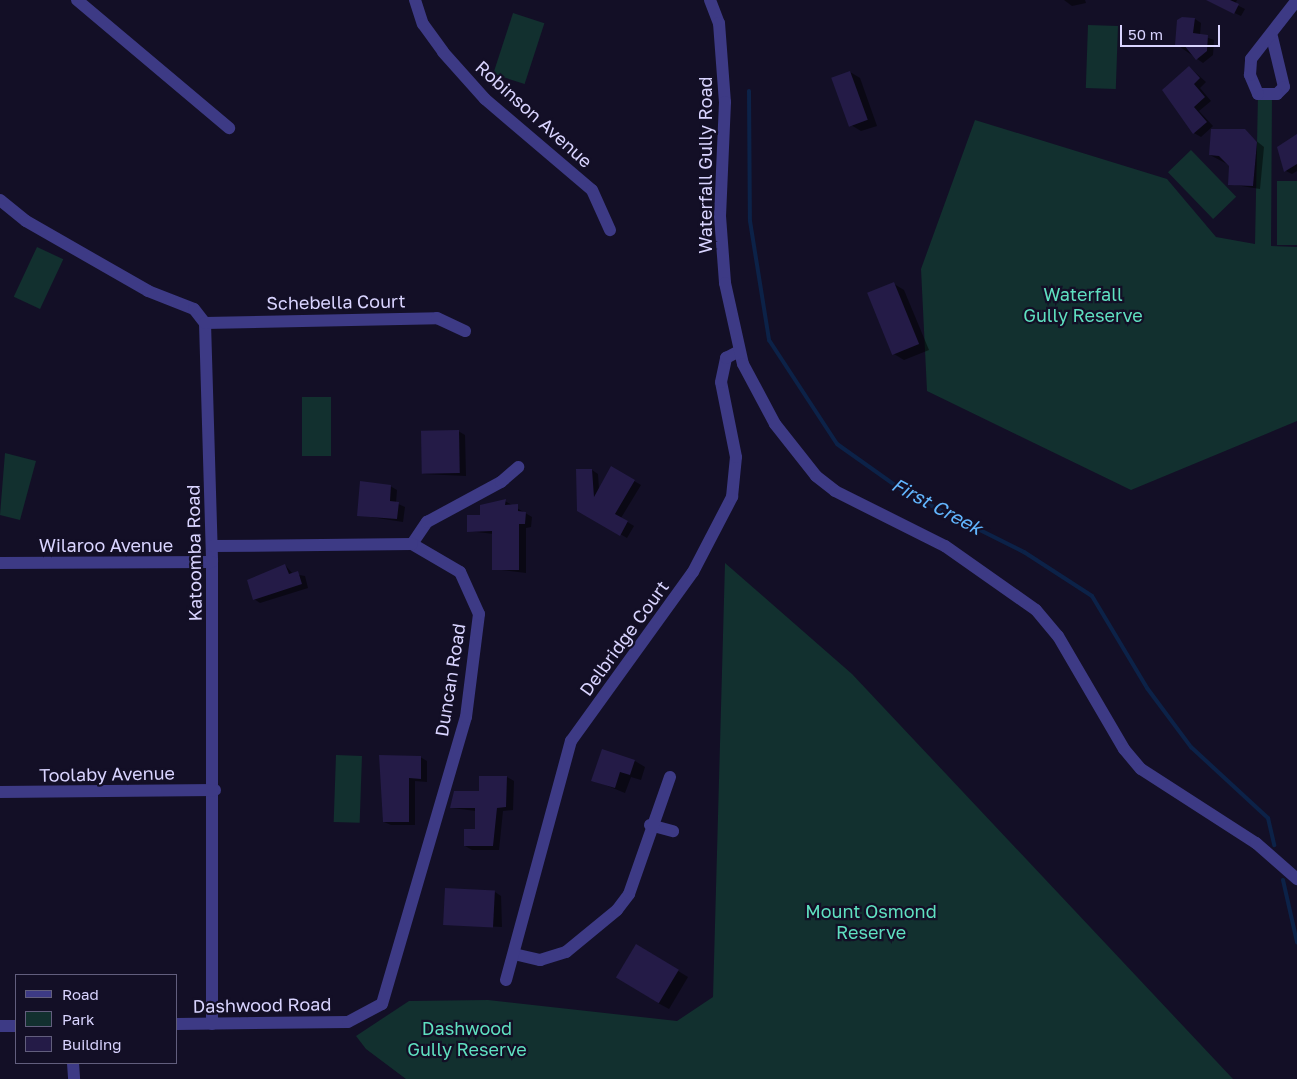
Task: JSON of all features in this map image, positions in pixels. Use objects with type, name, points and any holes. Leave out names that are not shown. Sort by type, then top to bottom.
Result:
[{"type":"street","points":[[77,0],[229,128]]},
{"type":"street","name":"Robinson Avenue","points":[[415,0],[423,24],[443,52],[485,99],[592,190],[610,230]]},
{"type":"street","name":"Waterfall Gully Road","points":[[710,0],[719,23],[725,102],[720,216],[725,283],[738,351],[775,424],[816,476],[835,491],[945,546],[1036,610],[1058,636],[1124,749],[1141,769],[1256,843],[1297,879]]},
{"type":"street","points":[[1272,37],[1297,0]]},
{"type":"street","points":[[0,200],[26,222],[148,291],[194,309],[205,323]]},
{"type":"street","name":"Schebella Court","points":[[205,323],[436,318],[465,331]]},
{"type":"street","name":"Katoomba Road","points":[[205,323],[212,546],[214,790],[212,1024]]},
{"type":"street","name":"Delbridge Court","points":[[506,980],[571,741],[694,572],[728,508],[736,456],[721,382],[726,358],[738,351]]},
{"type":"street","points":[[212,546],[412,544],[427,522],[501,482],[518,467]]},
{"type":"street","name":"Duncan Road","points":[[348,1022],[382,1004],[466,718],[478,614],[460,572],[412,544]]},
{"type":"street","name":"Wilaroo Avenue","points":[[0,563],[212,562]]},
{"type":"street","points":[[514,954],[540,960],[566,952],[617,910],[629,894],[650,825],[670,777]]},
{"type":"street","name":"Toolaby Avenue","points":[[0,792],[214,790]]},
{"type":"street","points":[[650,825],[673,832]]},
{"type":"street","name":"Dashwood Road","points":[[178,1024],[348,1022]]},
{"type":"street","points":[[0,1026],[15,1026]]},
{"type":"street","points":[[73,1064],[74,1079]]},
{"type":"green space","points":[[513,13],[544,23],[525,84],[493,74]]},
{"type":"green space","points":[[1088,25],[1118,26],[1116,89],[1086,88]]},
{"type":"green space","name":"Waterfall Gully Reserve","points":[[1258,94],[1272,94],[1271,246],[1297,247],[1297,421],[1131,490],[927,391],[921,269],[975,120],[1167,179],[1216,237],[1255,244]]},
{"type":"green space","points":[[1191,150],[1236,197],[1213,219],[1168,172]]},
{"type":"green space","points":[[1277,181],[1297,181],[1297,245],[1277,245]]},
{"type":"green space","points":[[37,247],[63,259],[40,309],[14,297]]},
{"type":"green space","points":[[302,397],[331,397],[331,456],[302,456]]},
{"type":"green space","points":[[5,453],[36,461],[20,520],[0,515]]},
{"type":"green space","name":"Mount Osmond Reserve","points":[[725,563],[852,674],[1233,1079],[406,1079],[366,1049],[356,1036],[409,1001],[488,1000],[677,1021],[713,997]]},
{"type":"green space","points":[[336,755],[362,756],[360,823],[334,822]]},
{"type":"building","points":[[1206,0],[1230,0],[1239,4],[1234,14]]},
{"type":"building","points":[[1182,17],[1195,18],[1193,33],[1208,35],[1207,51],[1196,60],[1184,45],[1175,45],[1177,20]]},
{"type":"building","points":[[1189,66],[1200,78],[1194,84],[1205,97],[1194,107],[1207,122],[1193,134],[1162,90]]},
{"type":"building","points":[[850,71],[868,120],[849,127],[831,78]]},
{"type":"building","points":[[1211,129],[1245,129],[1257,142],[1253,186],[1228,185],[1229,166],[1219,156],[1209,155]]},
{"type":"building","points":[[1297,134],[1297,164],[1284,172],[1277,147]]},
{"type":"building","points":[[894,282],[919,344],[892,355],[867,293]]},
{"type":"building","points":[[459,430],[460,473],[422,474],[421,431]]},
{"type":"building","points":[[611,466],[635,480],[615,514],[628,521],[620,536],[577,511],[576,469],[592,469],[594,497]]},
{"type":"building","points":[[360,481],[391,485],[390,501],[399,502],[397,519],[357,516]]},
{"type":"building","points":[[506,499],[505,505],[518,504],[518,511],[526,512],[525,524],[519,524],[519,570],[492,570],[492,531],[467,532],[467,515],[480,515],[480,505]]},
{"type":"building","points":[[285,564],[289,574],[298,571],[302,584],[253,600],[247,580]]},
{"type":"building","points":[[602,749],[635,760],[630,775],[620,772],[615,788],[591,781]]},
{"type":"building","points":[[379,755],[421,756],[421,779],[409,778],[409,822],[383,822]]},
{"type":"building","points":[[479,776],[507,776],[506,807],[497,808],[493,846],[464,846],[464,829],[475,829],[475,808],[450,808],[454,791],[479,791]]},
{"type":"building","points":[[445,888],[495,891],[493,928],[443,925]]},
{"type":"building","points":[[636,944],[679,970],[659,1003],[616,977]]},
{"type":"waterway","name":"First Creek","points":[[749,91],[750,221],[769,340],[837,444],[906,493],[1024,552],[1092,596],[1147,688],[1191,747],[1268,818],[1274,845]]},
{"type":"waterway","name":"First Creek","points":[[1283,880],[1297,942]]},
{"type":"park label","name":"Dashwood Gully Reserve","points":[[467,1039]]}]
